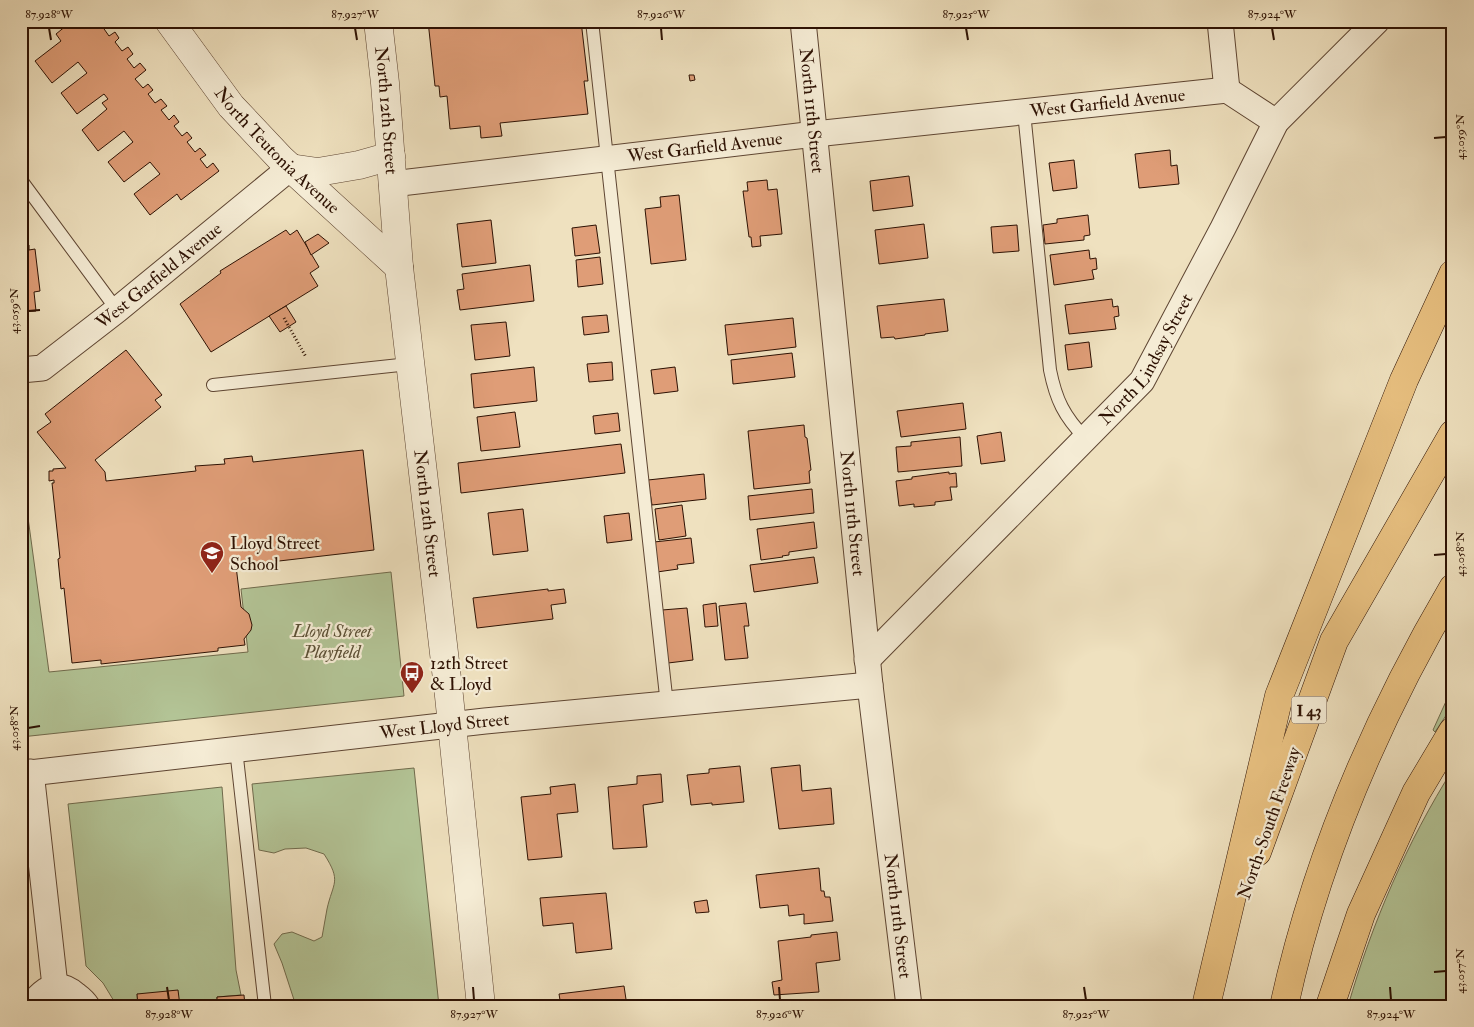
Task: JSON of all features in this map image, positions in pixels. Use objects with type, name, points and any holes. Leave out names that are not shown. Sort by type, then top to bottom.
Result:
[{"type":"highway","points":[[1206,1006],[1279,696],[1404,380],[1453,274]]},
{"type":"highway","name":"North-South Freeway","points":[[1210,1006],[1248,879],[1334,641],[1453,434]]},
{"type":"highway","points":[[1284,1006],[1309,912],[1344,808],[1384,718],[1453,588]]},
{"type":"highway","points":[[1330,1006],[1361,914],[1416,793],[1453,732]]},
{"type":"street","name":"North Teutonia Avenue","points":[[169,21],[231,106],[290,168],[398,267]]},
{"type":"street","name":"North 12th Street","points":[[378,21],[391,156],[398,267],[452,725],[480,1006]]},
{"type":"street","name":"North 11th Street","points":[[803,21],[867,660],[909,1006]]},
{"type":"street","points":[[1220,21],[1228,90],[1276,122]]},
{"type":"street","name":"North Lindsay Street","points":[[867,660],[1142,381],[1223,228],[1276,122],[1377,21]]},
{"type":"street","name":"West Garfield Avenue","points":[[392,184],[815,134],[1228,90]]},
{"type":"street","points":[[290,168],[318,172],[359,165],[391,156]]},
{"type":"street","name":"West Garfield Avenue","points":[[21,370],[42,368],[117,310],[290,168]]},
{"type":"street","name":"West Lloyd Street","points":[[26,773],[452,725],[870,685]]},
{"type":"street","points":[[26,773],[55,986]]},
{"type":"street","points":[[30,1006],[41,993],[55,986],[69,989],[87,1006]]},
{"type":"lane","points":[[592,21],[668,705]]},
{"type":"lane","points":[[1024,112],[1050,370],[1054,390],[1069,421],[1085,438]]},
{"type":"lane","points":[[21,180],[117,310]]},
{"type":"lane","points":[[213,385],[410,364]]},
{"type":"lane","points":[[236,749],[265,1006]]},
{"type":"path","points":[[284,318],[315,374]]},
{"type":"green space","name":"Lloyd Street Playfield","points":[[21,466],[49,672],[248,652],[241,589],[391,572],[404,696],[21,737]]},
{"type":"green space","points":[[1453,686],[1453,705],[1435,732],[1433,730]]},
{"type":"green space","points":[[414,768],[439,1006],[296,1006],[274,944],[282,934],[292,932],[314,941],[322,937],[334,882],[333,871],[324,854],[306,848],[285,849],[274,853],[259,850],[252,784]]},
{"type":"green space","points":[[1453,769],[1453,1006],[1348,1006],[1368,944],[1392,884],[1421,825]]},
{"type":"green space","points":[[222,787],[236,970],[241,995],[217,997],[217,1006],[180,1006],[137,994],[138,1006],[117,1006],[103,983],[86,966],[68,804]]},
{"type":"building","points":[[72,21],[107,21],[102,26],[109,36],[115,32],[119,38],[115,42],[122,51],[128,47],[133,54],[127,59],[134,68],[140,63],[146,70],[135,79],[143,88],[148,84],[153,90],[148,94],[155,103],[161,99],[167,106],[161,110],[169,120],[174,115],[179,122],[174,126],[182,136],[187,132],[192,138],[187,142],[195,152],[200,148],[206,155],[200,159],[207,168],[213,163],[219,171],[181,200],[177,194],[150,215],[134,194],[160,174],[150,162],[124,182],[108,162],[133,142],[124,131],[98,151],[82,130],[107,109],[102,103],[108,99],[104,94],[77,114],[61,93],[87,73],[78,62],[52,83],[35,61],[61,41],[56,34]]},
{"type":"building","points":[[428,21],[581,21],[588,81],[584,81],[588,114],[500,123],[502,136],[481,138],[480,126],[450,129],[447,96],[440,97],[439,86],[435,86]]},
{"type":"building","points":[[1304,21],[1317,21],[1311,28]]},
{"type":"building","points":[[689,75],[694,75],[695,80],[690,81]]},
{"type":"building","points":[[1170,150],[1171,166],[1177,165],[1179,184],[1139,188],[1135,154]]},
{"type":"building","points":[[1074,160],[1077,188],[1053,191],[1049,163]]},
{"type":"building","points":[[909,176],[913,206],[873,211],[870,181]]},
{"type":"building","points":[[767,180],[768,190],[777,189],[782,234],[760,236],[761,246],[752,247],[743,191],[748,191],[747,182]]},
{"type":"building","points":[[679,195],[686,260],[651,264],[645,209],[661,207],[660,197]]},
{"type":"building","points":[[1088,215],[1090,235],[1084,236],[1084,240],[1045,244],[1043,225],[1057,223],[1057,219]]},
{"type":"building","points":[[491,220],[496,263],[462,267],[457,224]]},
{"type":"building","points":[[924,224],[928,258],[879,264],[875,230]]},
{"type":"building","points":[[596,225],[600,253],[575,256],[572,228]]},
{"type":"building","points":[[1017,225],[1019,251],[993,253],[991,227]]},
{"type":"building","points":[[286,230],[290,235],[297,230],[319,267],[310,273],[318,286],[211,352],[180,304],[221,273],[220,271]]},
{"type":"building","points":[[318,234],[329,243],[311,255],[305,242]]},
{"type":"building","points":[[21,245],[29,245],[29,250],[35,249],[40,291],[34,292],[36,311],[21,312]]},
{"type":"building","points":[[1089,250],[1090,259],[1096,258],[1097,269],[1092,270],[1094,279],[1054,285],[1050,255]]},
{"type":"building","points":[[600,257],[603,284],[578,287],[576,260]]},
{"type":"building","points":[[530,265],[534,301],[460,310],[457,290],[464,289],[462,274]]},
{"type":"building","points":[[944,299],[948,331],[895,339],[894,337],[881,338],[877,306]]},
{"type":"building","points":[[1112,299],[1113,307],[1118,306],[1119,316],[1114,317],[1116,329],[1069,334],[1065,305]]},
{"type":"building","points":[[286,306],[296,322],[280,332],[269,316]]},
{"type":"building","points":[[607,315],[609,332],[584,335],[582,317]]},
{"type":"building","points":[[793,318],[796,347],[728,355],[725,325]]},
{"type":"building","points":[[506,322],[510,356],[475,360],[471,325]]},
{"type":"building","points":[[1089,342],[1092,367],[1068,370],[1065,345]]},
{"type":"building","points":[[126,350],[162,395],[155,400],[161,407],[95,460],[105,472],[106,481],[196,471],[195,466],[225,464],[224,459],[252,456],[253,462],[363,450],[374,550],[236,566],[241,607],[249,614],[252,625],[251,630],[244,639],[245,645],[218,648],[218,651],[101,664],[101,660],[72,663],[64,588],[61,589],[58,559],[60,558],[52,483],[54,483],[54,480],[49,481],[49,471],[66,468],[37,432],[51,422],[45,414]]},
{"type":"building","points":[[792,353],[795,377],[733,384],[731,360]]},
{"type":"building","points":[[612,362],[613,380],[589,382],[587,364]]},
{"type":"building","points":[[534,367],[537,401],[474,408],[471,374]]},
{"type":"building","points":[[675,367],[678,391],[654,394],[651,370]]},
{"type":"building","points":[[963,403],[966,429],[901,437],[897,411]]},
{"type":"building","points":[[515,412],[520,447],[481,451],[477,417]]},
{"type":"building","points":[[618,413],[620,431],[595,434],[593,416]]},
{"type":"building","points":[[804,425],[811,470],[809,471],[810,483],[754,489],[748,431]]},
{"type":"building","points":[[1001,432],[1005,461],[981,464],[977,436]]},
{"type":"building","points":[[960,437],[962,466],[898,472],[896,447],[911,446],[911,442]]},
{"type":"building","points":[[621,444],[625,473],[461,493],[458,463]]},
{"type":"building","points":[[949,472],[949,474],[956,473],[957,487],[950,487],[952,500],[935,502],[935,505],[914,507],[914,504],[899,506],[896,481]]},
{"type":"building","points":[[704,474],[706,499],[652,505],[648,480]]},
{"type":"building","points":[[812,489],[814,513],[750,520],[748,496]]},
{"type":"building","points":[[682,505],[686,536],[659,540],[655,509]]},
{"type":"building","points":[[523,509],[528,551],[493,555],[488,513]]},
{"type":"building","points":[[629,513],[632,540],[607,543],[604,516]]},
{"type":"building","points":[[814,522],[817,548],[789,552],[789,555],[783,557],[761,560],[757,529]]},
{"type":"building","points":[[691,538],[694,563],[677,565],[678,569],[657,572],[654,542]]},
{"type":"building","points":[[814,557],[818,583],[754,592],[750,565]]},
{"type":"building","points":[[548,589],[548,591],[564,589],[566,603],[551,605],[553,619],[477,628],[473,598]]},
{"type":"building","points":[[716,603],[718,626],[705,627],[703,605]]},
{"type":"building","points":[[746,603],[749,626],[744,626],[748,658],[725,660],[719,606]]},
{"type":"building","points":[[687,608],[693,660],[668,663],[662,610]]},
{"type":"building","points":[[800,765],[802,791],[831,788],[834,824],[779,829],[771,768]]},
{"type":"building","points":[[740,766],[744,802],[691,805],[687,775],[709,773],[709,769]]},
{"type":"building","points":[[661,774],[663,802],[643,805],[647,847],[613,849],[608,787],[637,784],[637,776]]},
{"type":"building","points":[[575,784],[578,812],[557,814],[562,857],[528,860],[521,797],[551,794],[550,787]]},
{"type":"building","points":[[819,868],[821,891],[824,891],[825,897],[830,897],[833,921],[804,924],[804,914],[789,916],[788,905],[760,908],[756,875]]},
{"type":"building","points":[[606,893],[612,949],[576,953],[573,923],[543,926],[540,898]]},
{"type":"building","points":[[707,900],[709,912],[696,913],[694,902]]},
{"type":"building","points":[[837,932],[840,960],[816,963],[819,992],[774,995],[772,982],[782,980],[778,941]]},
{"type":"building","points":[[624,986],[627,1006],[561,1006],[559,994]]},
{"type":"building","points":[[178,990],[180,1006],[138,1006],[137,994]]},
{"type":"building","points":[[244,995],[245,1006],[217,1006],[217,997]]},
{"type":"building","points":[[833,1001],[833,1006],[785,1006]]},
{"type":"place","name":"Lloyd Street School","points":[[212,574]]},
{"type":"place","name":"12th Street & Lloyd","points":[[412,694]]}]
